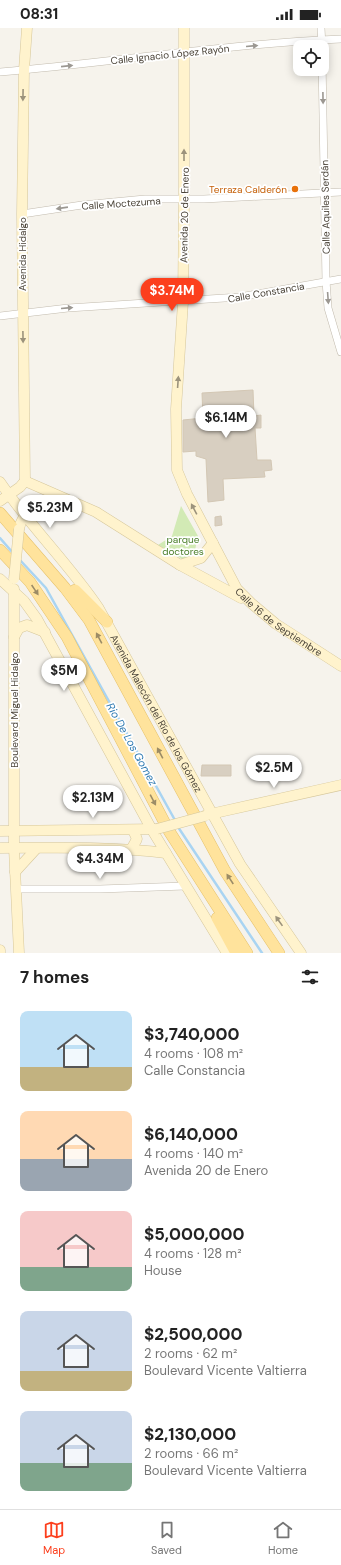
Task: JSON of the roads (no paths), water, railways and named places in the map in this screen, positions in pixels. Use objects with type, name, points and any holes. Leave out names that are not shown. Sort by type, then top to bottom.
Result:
[{"type":"main road","name":"Avenida Malecón del Río de los Gómez","points":[[0,513],[20,533],[89,620],[210,846],[279,953]]},
{"type":"main road","points":[[20,533],[45,556],[107,622]]},
{"type":"main road","points":[[0,550],[30,582],[67,637],[169,831],[247,953]]},
{"type":"main road","points":[[206,888],[214,910],[236,953]]},
{"type":"main road","points":[[251,911],[267,925],[288,953]]},
{"type":"street","name":"Avenida Hidalgo","points":[[25,481],[22,214],[24,70],[27,28]]},
{"type":"street","name":"Avenida 20 de Enero","points":[[184,28],[184,199],[182,302],[176,409],[177,470],[187,494],[230,579],[247,600]]},
{"type":"street","points":[[321,28],[322,40]]},
{"type":"street","name":"Calle Ignacio López Rayón","points":[[329,42],[341,39]]},
{"type":"street","name":"Calle Ignacio López Rayón","points":[[0,72],[184,52],[293,45]]},
{"type":"street","name":"Calle Aquiles Serdán","points":[[322,76],[326,280],[328,308],[341,352]]},
{"type":"street","name":"Calle Moctezuma","points":[[22,214],[82,205],[137,200],[341,192]]},
{"type":"street","name":"Calle Constancia","points":[[0,316],[68,308],[182,302],[259,295],[326,280],[341,279]]},
{"type":"street","points":[[0,501],[20,487],[25,481]]},
{"type":"street","name":"Calle 16 de Septiembre","points":[[25,481],[96,512],[180,565],[242,600],[247,600],[276,624],[341,666]]},
{"type":"street","name":"Avenida Malecón del Río de los Gómez","points":[[0,482],[25,517],[86,589],[107,622],[208,815],[301,953]]},
{"type":"street","name":"Boulevard Miguel Hidalgo","points":[[19,953],[14,848],[14,579],[20,523],[41,504],[50,501],[67,499]]},
{"type":"street","points":[[180,565],[201,558],[213,543]]},
{"type":"street","points":[[0,579],[31,609],[45,632],[166,853],[227,953]]},
{"type":"street","points":[[14,637],[20,628],[27,625],[45,632]]},
{"type":"street","points":[[0,831],[154,829],[208,815],[341,785]]},
{"type":"street","points":[[132,848],[137,838],[133,830]]},
{"type":"street","points":[[0,848],[132,848],[166,853]]},
{"type":"street","points":[[15,872],[36,849]]},
{"type":"street","points":[[16,889],[115,889],[185,886]]},
{"type":"waterway","name":"Rio De Los Gomez","points":[[0,538],[13,553]]},
{"type":"waterway","name":"Rio De Los Gomez","points":[[19,559],[46,588],[176,822]]},
{"type":"waterway","name":"Rio De Los Gomez","points":[[178,827],[262,953]]},
{"type":"place","name":"Terraza Calderón","points":[[295,189]]},
{"type":"park label","name":"parque doctores","points":[[183,544]]}]
